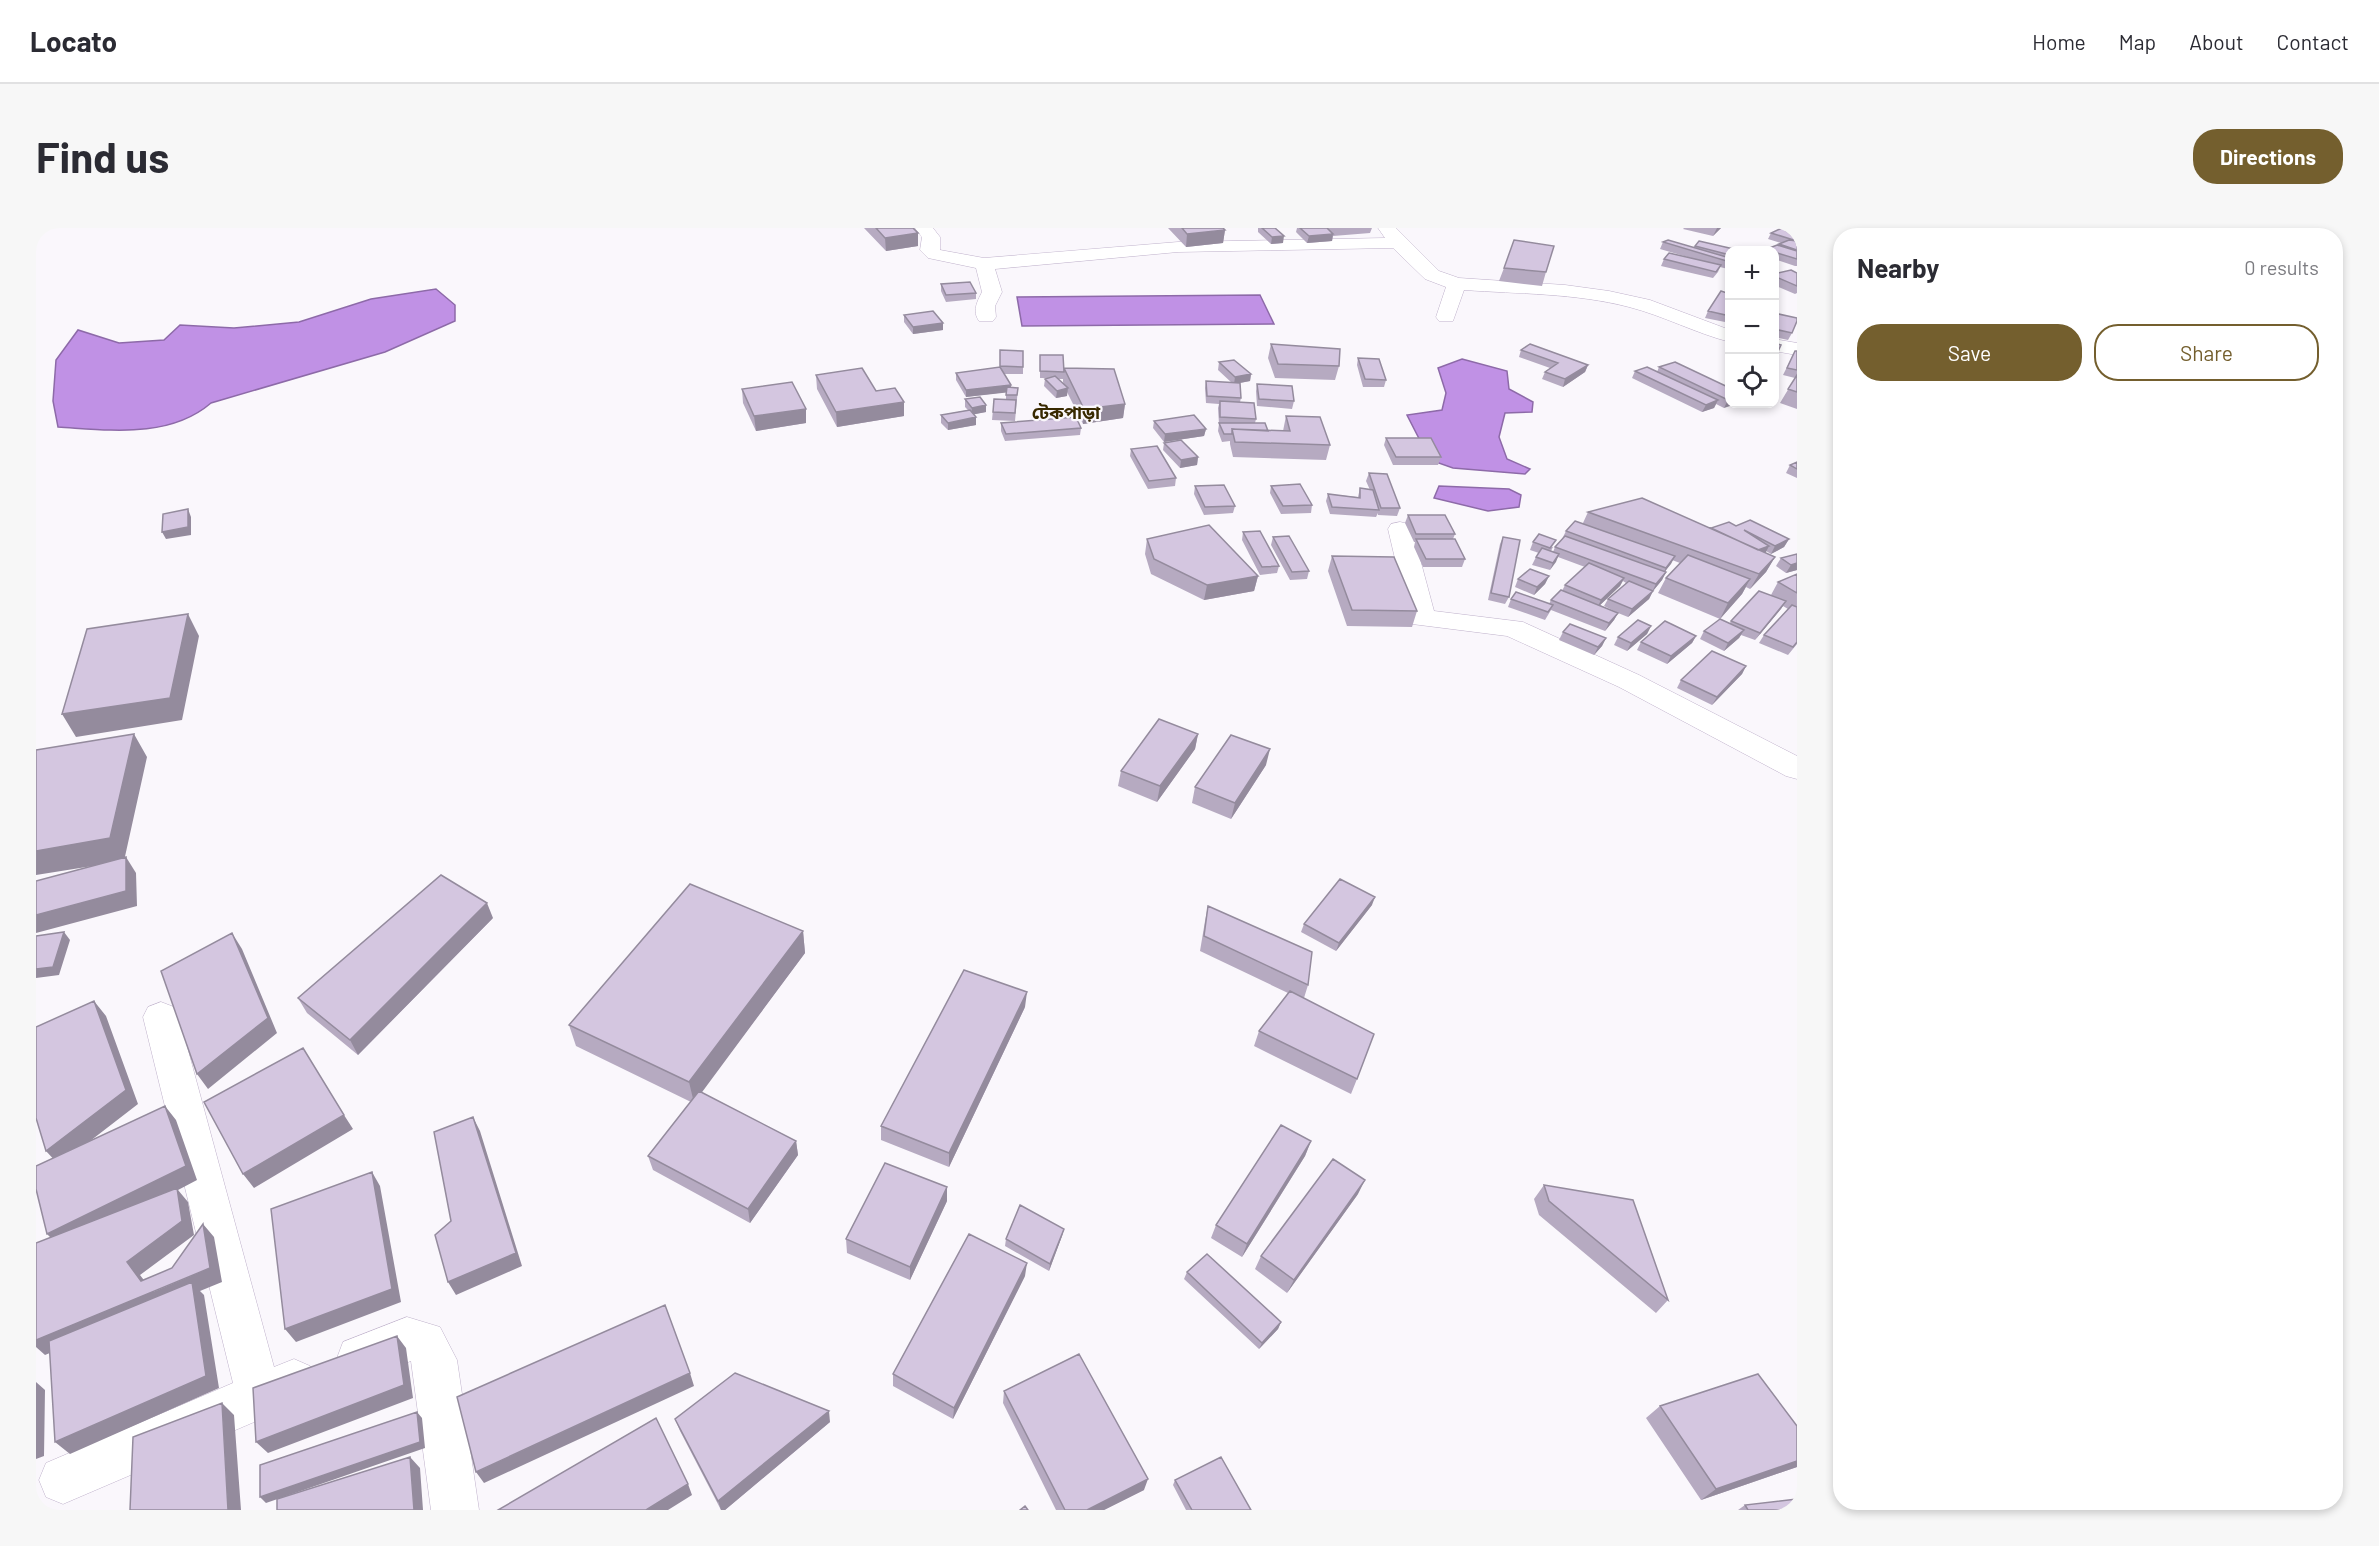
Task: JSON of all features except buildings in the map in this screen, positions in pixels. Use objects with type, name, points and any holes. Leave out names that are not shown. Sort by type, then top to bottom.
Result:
[{"type":"street","points":[[924,228],[931,237],[929,250],[934,254],[984,264],[1154,249],[1398,243]]},
{"type":"street","points":[[1387,228],[1398,243],[1432,275],[1456,284],[1571,292],[1631,301],[1704,332],[1725,335]]},
{"type":"street","points":[[1142,235],[1154,249]]},
{"type":"street","points":[[984,264],[992,292],[985,306],[986,317]]},
{"type":"street","points":[[1446,317],[1456,284]]},
{"type":"street","points":[[1779,346],[1797,349]]},
{"type":"street","points":[[1401,529],[1422,618],[1513,628],[1629,681],[1797,769]]},
{"type":"street","points":[[161,1017],[259,1395]]},
{"type":"street","points":[[63,1480],[259,1395],[407,1339],[424,1342],[435,1360],[455,1510]]},
{"type":"shaded area","points":[[436,289],[455,305],[455,321],[385,352],[211,403],[177,422],[158,427],[118,430],[58,427],[53,401],[56,360],[78,330],[119,343],[164,340],[180,325],[234,328],[299,322],[371,299]]},
{"type":"shaded area","points":[[1260,295],[1274,324],[1022,326],[1017,297]]},
{"type":"shaded area","points":[[1462,359],[1507,371],[1509,389],[1533,402],[1532,412],[1505,413],[1499,437],[1507,459],[1530,469],[1525,474],[1453,468],[1430,460],[1407,415],[1442,410],[1446,393],[1438,368]]},
{"type":"shaded area","points":[[1439,486],[1509,489],[1521,495],[1519,507],[1488,511],[1434,498]]},
{"type":"district","name":"টেকপাড়া","points":[[1066,412]]}]
